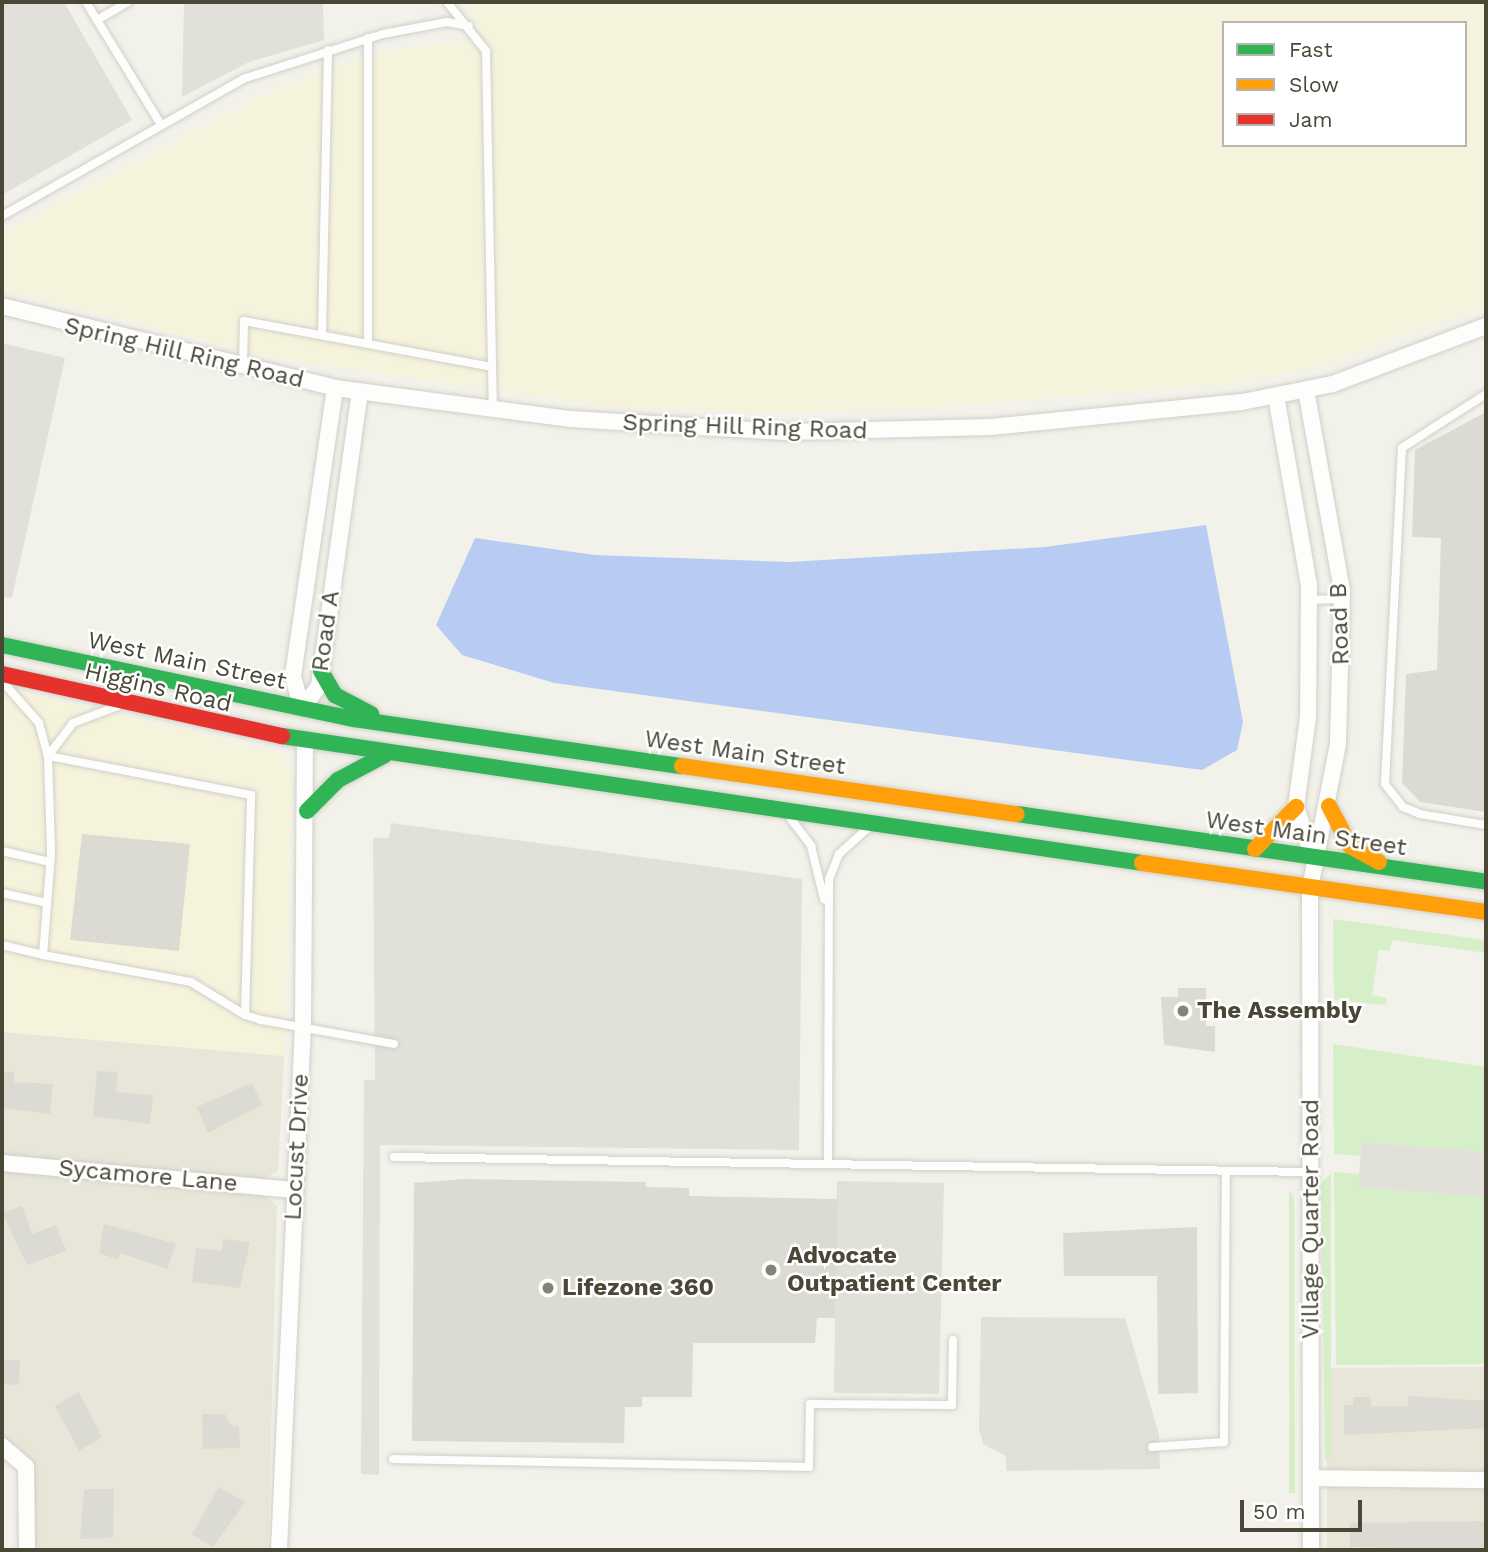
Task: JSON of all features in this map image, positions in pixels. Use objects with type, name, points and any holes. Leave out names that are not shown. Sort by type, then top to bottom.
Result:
[{"type":"main road","name":"West Main Street","points":[[2,645],[389,724],[1486,882]]},
{"type":"main road","points":[[321,671],[335,695],[389,724]]},
{"type":"main road","name":"Higgins Road","points":[[2,674],[124,704],[305,743]]},
{"type":"main road","points":[[302,708],[305,743],[1486,912]]},
{"type":"main road","points":[[307,811],[338,779],[386,755]]},
{"type":"main road","points":[[1329,806],[1350,846],[1391,869]]},
{"type":"main road","points":[[1255,849],[1296,807]]},
{"type":"street","name":"Spring Hill Ring Road","points":[[2,306],[243,369],[360,392],[493,411],[699,429],[867,432],[1091,420],[1276,396],[1402,362],[1486,326]]},
{"type":"street","name":"Road A","points":[[302,708],[293,677],[335,388]]},
{"type":"street","name":"Road B","points":[[1306,390],[1342,599],[1342,694],[1329,806],[1312,858],[1310,888]]},
{"type":"street","name":"Road A","points":[[302,708],[321,671],[360,392]]},
{"type":"street","name":"Road B","points":[[1276,396],[1303,530],[1309,600],[1308,717],[1296,807],[1312,858]]},
{"type":"street","name":"Locust Drive","points":[[279,1550],[303,1025],[307,811],[305,743]]},
{"type":"street","name":"Village Quarter Road","points":[[1310,888],[1311,1550]]},
{"type":"street","name":"Sycamore Lane","points":[[2,1163],[294,1190]]},
{"type":"street","points":[[2,1446],[26,1467],[27,1550]]},
{"type":"street","points":[[1311,1478],[1486,1480]]},
{"type":"lane","points":[[86,2],[160,123]]},
{"type":"lane","points":[[97,20],[128,2]]},
{"type":"lane","points":[[447,2],[469,26],[486,51],[493,411]]},
{"type":"lane","points":[[2,216],[160,123],[234,83],[368,38],[427,24],[469,26]]},
{"type":"lane","points":[[368,38],[368,344]]},
{"type":"lane","points":[[322,335],[328,50]]},
{"type":"lane","points":[[243,369],[244,321],[492,367]]},
{"type":"lane","points":[[1486,394],[1402,448],[1385,784],[1403,807],[1420,814],[1486,825]]},
{"type":"lane","points":[[1309,600],[1342,599]]},
{"type":"lane","points":[[2,681],[39,723],[48,755],[50,862],[43,955]]},
{"type":"lane","points":[[48,755],[73,723],[124,704]]},
{"type":"lane","points":[[48,755],[251,795],[245,1015]]},
{"type":"lane","points":[[781,813],[811,846],[826,908],[828,1164]]},
{"type":"lane","points":[[826,908],[839,854],[871,825]]},
{"type":"lane","points":[[2,851],[50,862]]},
{"type":"lane","points":[[2,893],[47,903]]},
{"type":"lane","points":[[2,945],[191,982],[245,1015],[394,1044]]},
{"type":"lane","points":[[394,1157],[1311,1172]]},
{"type":"lane","points":[[1152,1447],[1224,1442],[1226,1172]]},
{"type":"lane","points":[[393,1459],[809,1467],[810,1404],[952,1405],[953,1340]]},
{"type":"shaded area","points":[[2,2],[64,2],[132,120],[2,195]]},
{"type":"shaded area","points":[[184,2],[323,2],[324,40],[249,62],[182,97]]},
{"type":"shaded area","points":[[467,2],[1486,2],[1486,305],[1311,368],[1228,384],[904,410],[751,412],[619,408],[267,357],[2,289],[2,233],[261,96],[382,51],[485,39]]},
{"type":"shaded area","points":[[2,343],[65,358],[12,598],[2,596]]},
{"type":"shaded area","points":[[2,687],[283,753],[292,775],[284,1056],[2,1032]]},
{"type":"shaded area","points":[[391,823],[802,879],[799,1150],[380,1145],[379,1475],[361,1474],[364,1080],[375,1080],[373,838],[389,838]]},
{"type":"shaded area","points":[[2,1032],[284,1056],[278,1171],[264,1179],[2,1155]]},
{"type":"shaded area","points":[[1362,1142],[1486,1152],[1486,1197],[1358,1187]]},
{"type":"shaded area","points":[[2,1171],[264,1195],[277,1206],[268,1550],[34,1550],[35,1469],[20,1448],[2,1440]]},
{"type":"shaded area","points":[[837,1181],[944,1183],[939,1394],[834,1393]]},
{"type":"shaded area","points":[[981,1317],[1125,1318],[1159,1435],[1160,1469],[1006,1471],[1006,1456],[983,1444],[979,1429]]},
{"type":"shaded area","points":[[1486,1367],[1486,1550],[1327,1550],[1327,1368]]},
{"type":"green space","points":[[1333,919],[1486,940],[1486,953],[1392,940],[1390,951],[1379,950],[1372,995],[1387,998],[1386,1005],[1334,1000]]},
{"type":"green space","points":[[1333,1044],[1486,1067],[1486,1152],[1362,1142],[1361,1156],[1334,1154]]},
{"type":"green space","points":[[1334,1172],[1360,1174],[1359,1187],[1486,1197],[1486,1364],[1336,1365]]},
{"type":"green space","points":[[1331,1173],[1331,1455],[1325,1460],[1321,1184]]},
{"type":"green space","points":[[1289,1190],[1294,1198],[1295,1493],[1289,1493]]},
{"type":"water","points":[[1206,525],[1243,722],[1237,750],[1202,770],[554,683],[462,655],[436,625],[475,538],[595,555],[789,562],[1045,547]]},
{"type":"building","points":[[1486,412],[1486,812],[1420,802],[1402,783],[1406,674],[1437,670],[1441,538],[1412,537],[1415,450]]},
{"type":"building","points":[[82,834],[190,844],[179,951],[70,940]]},
{"type":"building","name":"The Assembly","points":[[1178,988],[1206,988],[1206,1026],[1215,1026],[1215,1052],[1164,1045],[1161,997],[1178,997]]},
{"type":"building","points":[[2,1071],[14,1072],[14,1082],[53,1084],[50,1114],[2,1108]]},
{"type":"building","points":[[97,1071],[118,1072],[116,1092],[153,1095],[150,1124],[93,1116]]},
{"type":"building","points":[[252,1083],[262,1105],[208,1133],[197,1107]]},
{"type":"building","points":[[463,1179],[646,1182],[646,1187],[689,1188],[689,1196],[838,1199],[835,1318],[817,1318],[815,1343],[693,1343],[692,1397],[642,1397],[642,1407],[625,1407],[624,1443],[412,1441],[414,1183]]},
{"type":"building","points":[[22,1206],[32,1234],[56,1225],[66,1251],[27,1265],[2,1213]]},
{"type":"building","points":[[104,1224],[176,1244],[167,1269],[120,1253],[118,1260],[99,1253]]},
{"type":"building","points":[[1197,1227],[1198,1393],[1158,1394],[1157,1276],[1064,1276],[1063,1233]]},
{"type":"building","points":[[223,1239],[250,1242],[240,1288],[192,1282],[196,1248],[222,1251]]},
{"type":"building","points":[[2,1360],[20,1360],[19,1385],[2,1384]]},
{"type":"building","points":[[79,1392],[102,1437],[79,1451],[55,1406]]},
{"type":"building","points":[[1408,1396],[1486,1401],[1486,1428],[1344,1435],[1344,1405],[1353,1405],[1353,1397],[1371,1397],[1371,1406],[1408,1406]]},
{"type":"building","points":[[202,1414],[225,1414],[232,1427],[239,1426],[240,1448],[203,1449]]},
{"type":"building","points":[[219,1487],[245,1502],[213,1547],[192,1534]]},
{"type":"building","points":[[84,1489],[114,1489],[113,1538],[80,1539]]},
{"type":"building","points":[[1486,1521],[1486,1550],[1350,1547],[1350,1523]]},
{"type":"traffic: fast","points":[[2,645],[354,719],[682,766]]},
{"type":"traffic: fast","points":[[321,671],[335,695],[371,714]]},
{"type":"traffic: fast","points":[[282,736],[1142,863]]},
{"type":"traffic: fast","points":[[307,811],[338,780],[385,755]]},
{"type":"traffic: fast","points":[[1017,814],[1486,882]]},
{"type":"traffic: slow","points":[[682,766],[1017,814]]},
{"type":"traffic: slow","points":[[1329,806],[1350,846],[1379,862]]},
{"type":"traffic: slow","points":[[1255,849],[1296,807]]},
{"type":"traffic: slow","points":[[1142,863],[1486,912]]},
{"type":"traffic: jam","points":[[2,674],[282,736]]},
{"type":"place","name":"The Assembly","points":[[1183,1011]]},
{"type":"place","name":"Advocate Outpatient Center","points":[[771,1270]]},
{"type":"place","name":"Lifezone 360","points":[[548,1288]]}]
